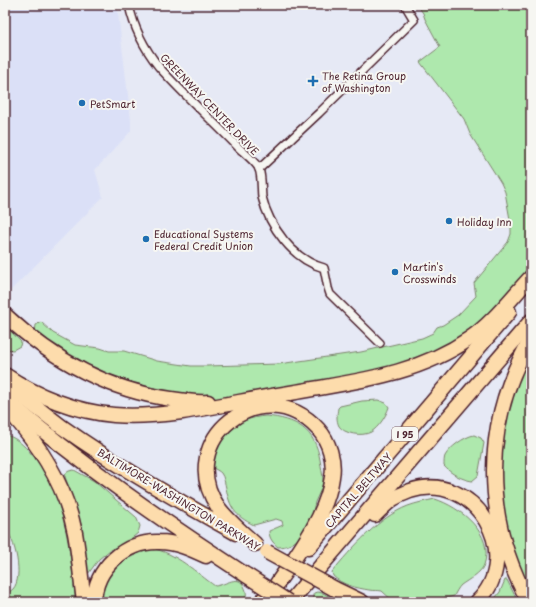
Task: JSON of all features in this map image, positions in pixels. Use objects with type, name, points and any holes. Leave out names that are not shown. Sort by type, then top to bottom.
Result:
[{"type":"highway","points":[[5,375],[49,398],[74,407],[112,415],[156,416],[379,377],[400,372],[430,361],[457,346],[481,330],[531,277]]},
{"type":"highway","name":"CAPITAL BELTWAY","points":[[261,602],[475,354],[531,286]]},
{"type":"highway","points":[[5,315],[22,331],[61,360],[124,388],[144,394],[183,400],[204,402],[246,400]]},
{"type":"highway","name":"CAPITAL BELTWAY","points":[[289,602],[531,321]]},
{"type":"highway","points":[[529,602],[517,580],[504,541],[497,506],[494,471],[496,434],[504,397],[516,367],[531,339]]},
{"type":"highway","name":"BALTIMORE-WASHINGTON PARKWAY","points":[[5,383],[63,427],[98,451],[185,505],[255,544],[266,552],[362,602]]},
{"type":"highway","name":"BALTIMORE-WASHINGTON PARKWAY","points":[[5,399],[126,494],[242,573],[289,602]]},
{"type":"highway","points":[[5,407],[23,426],[37,446],[54,474],[64,498],[74,532],[84,602]]},
{"type":"highway","points":[[255,544],[218,507],[208,486],[206,473],[207,459],[210,446],[217,434],[223,426],[236,415],[261,407],[282,407],[303,416],[320,432],[329,448],[333,463],[333,471],[330,490],[318,518],[307,539],[278,582]]},
{"type":"highway","points":[[323,563],[390,500],[415,490],[439,488],[459,495],[477,508],[490,526],[494,538],[496,561],[495,572],[492,582],[477,602]]},
{"type":"highway","points":[[94,602],[99,581],[106,567],[118,555],[133,546],[142,543],[172,543],[242,573]]},
{"type":"street","name":"GREENWAY CENTER DRIVE","points":[[129,5],[139,37],[159,67],[259,169],[262,196],[271,221],[278,231],[301,256],[324,268],[330,294],[380,343]]},
{"type":"street","points":[[259,169],[319,113],[414,20],[405,5]]},
{"type":"shaded area","points":[[5,5],[117,5],[131,120],[131,131],[95,170],[103,197],[5,296]]},
{"type":"green space","points":[[417,5],[531,5],[531,274],[501,309],[431,361],[204,402],[103,381],[35,333],[36,325],[41,322],[53,333],[75,345],[100,348],[109,351],[124,351],[157,361],[191,366],[279,364],[361,352],[422,338],[433,333],[437,327],[443,325],[458,315],[476,296],[474,283],[508,242],[511,234],[511,225],[505,192],[501,183],[470,134],[464,119],[420,62],[440,47],[423,13]]},
{"type":"green space","points":[[5,325],[21,342],[20,346],[13,350],[5,349]]},
{"type":"green space","points":[[531,347],[531,592],[519,566],[504,515],[500,471],[505,414]]},
{"type":"green space","points":[[378,400],[386,403],[389,407],[382,421],[371,432],[367,434],[354,434],[341,429],[337,422],[338,408],[340,406],[362,401]]},
{"type":"green space","points":[[266,416],[277,417],[295,423],[309,433],[314,440],[317,449],[323,481],[307,528],[300,538],[290,544],[278,547],[274,544],[269,531],[283,525],[282,521],[276,519],[254,525],[238,515],[234,511],[229,501],[221,473],[213,468],[217,447],[228,431],[245,420]]},
{"type":"green space","points":[[5,435],[15,439],[28,450],[50,483],[64,521],[76,602],[5,602],[5,594],[13,589],[16,583],[18,567],[12,540],[5,528]]},
{"type":"green space","points":[[474,435],[481,438],[484,443],[478,476],[472,481],[453,474],[444,466],[444,462],[445,456],[454,446],[462,440]]},
{"type":"green space","points":[[74,470],[94,481],[136,517],[140,526],[138,533],[127,542],[110,550],[99,559],[88,574],[82,528],[65,477],[66,473]]},
{"type":"green space","points":[[435,499],[455,508],[473,523],[480,533],[484,543],[486,554],[484,565],[480,571],[461,585],[454,596],[430,602],[394,602],[382,591],[350,586],[333,576],[332,572],[366,534],[376,526],[397,511],[408,506]]},
{"type":"green space","points":[[152,549],[177,558],[215,586],[235,580],[238,581],[244,586],[246,592],[244,602],[101,602],[106,581],[117,566],[132,556]]},
{"type":"green space","points":[[505,580],[507,580],[518,602],[492,602],[500,592]]},
{"type":"green space","points":[[317,592],[323,593],[339,602],[313,602],[313,595]]},
{"type":"place","name":"The Retina Group of Washington","points":[[313,81]]},
{"type":"place","name":"PetSmart","points":[[82,103]]},
{"type":"place","name":"Holiday Inn","points":[[449,221]]},
{"type":"place","name":"Educational Systems Federal Credit Union","points":[[146,239]]},
{"type":"place","name":"Martin's Crosswinds","points":[[395,272]]}]
